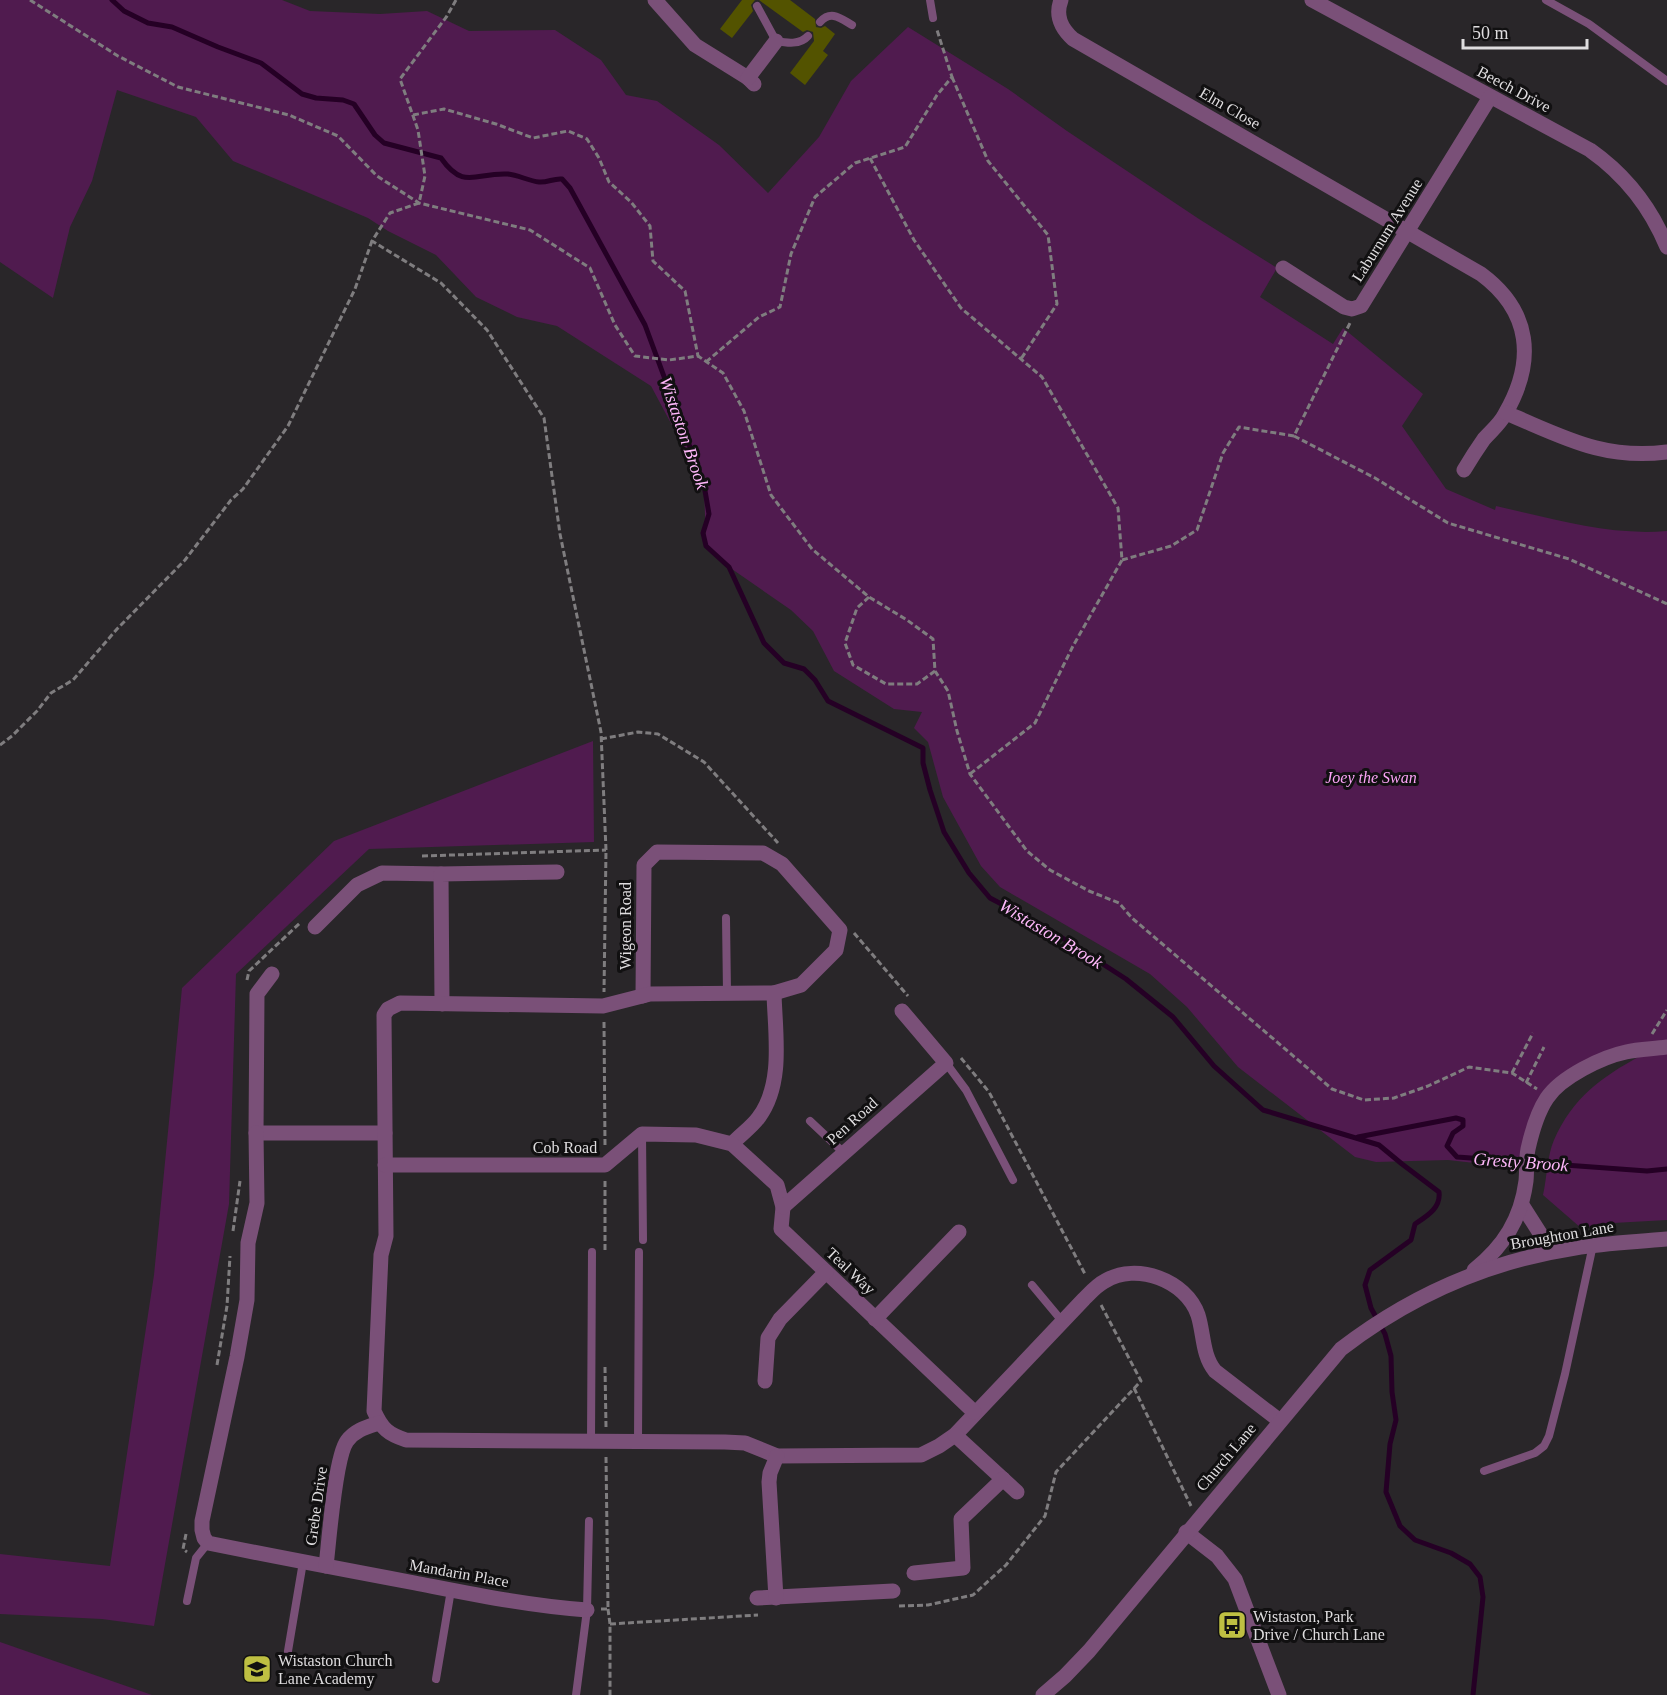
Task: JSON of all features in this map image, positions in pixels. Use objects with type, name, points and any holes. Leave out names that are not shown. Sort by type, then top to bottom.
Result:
[{"type":"street","points":[[655,0],[695,45],[751,81],[776,41]]},
{"type":"street","name":"Elm Close","points":[[1061,0],[1058,11],[1060,24],[1073,39],[1486,278],[1505,295],[1523,330],[1524,359],[1506,413],[1484,439],[1464,470]]},
{"type":"street","name":"Beech Drive","points":[[1312,0],[1590,150],[1619,173],[1636,194],[1667,246]]},
{"type":"street","name":"Laburnum Avenue","points":[[1283,268],[1344,307],[1361,306],[1490,97]]},
{"type":"street","points":[[1506,413],[1577,443],[1599,449],[1634,454],[1667,452]]},
{"type":"street","name":"Wigeon Road","points":[[643,996],[644,864],[657,852],[763,853],[782,864],[840,930],[836,950],[801,985],[774,993]]},
{"type":"street","points":[[311,921],[357,885],[382,873],[557,872]]},
{"type":"street","points":[[441,874],[442,1004]]},
{"type":"street","points":[[208,1544],[202,1530],[202,1521],[247,1300],[248,1243],[257,1203],[257,994],[272,974]]},
{"type":"street","points":[[642,1134],[696,1135],[732,1144],[759,1117],[773,1091],[774,993],[650,993],[603,1006],[400,1003],[388,1008],[384,1015],[386,1236],[381,1255],[374,1411],[379,1423],[390,1435],[406,1440],[745,1443],[777,1456],[921,1455],[955,1435],[974,1412],[1105,1280],[1125,1274],[1159,1277],[1177,1287],[1197,1313],[1208,1362],[1215,1371],[1280,1421]]},
{"type":"street","points":[[908,1006],[952,1059]]},
{"type":"street","points":[[1465,1277],[1499,1248],[1522,1204],[1528,1151],[1537,1116],[1549,1095],[1575,1074],[1625,1053],[1667,1047]]},
{"type":"street","name":"Pen Road","points":[[783,1207],[952,1059]]},
{"type":"street","points":[[256,1133],[385,1133]]},
{"type":"street","name":"Cob Road","points":[[385,1165],[605,1165],[642,1134]]},
{"type":"street","name":"Teal Way","points":[[732,1144],[777,1185],[783,1207],[781,1229],[974,1412]]},
{"type":"street","points":[[1522,1204],[1543,1238],[1573,1248]]},
{"type":"street","points":[[875,1318],[959,1232]]},
{"type":"street","name":"Broughton Lane","points":[[1465,1277],[1523,1258],[1573,1248],[1667,1239]]},
{"type":"street","points":[[765,1381],[768,1338],[780,1319],[826,1272]]},
{"type":"street","name":"Church Lane","points":[[1043,1695],[1089,1651],[1341,1349],[1394,1312],[1465,1277]]},
{"type":"street","name":"Grebe Drive","points":[[208,1544],[326,1566],[340,1459],[346,1442],[358,1430],[379,1423]]},
{"type":"street","points":[[955,1435],[1017,1492]]},
{"type":"street","points":[[776,1598],[769,1482],[777,1456]]},
{"type":"street","points":[[914,1574],[963,1568],[961,1519],[1003,1479]]},
{"type":"street","points":[[1186,1532],[1217,1556],[1235,1580],[1279,1695]]},
{"type":"street","name":"Mandarin Place","points":[[326,1566],[451,1590],[558,1608],[587,1610]]},
{"type":"street","points":[[757,1598],[893,1591]]},
{"type":"lane","points":[[930,0],[933,18]]},
{"type":"lane","points":[[1546,0],[1589,24],[1667,81]]},
{"type":"lane","points":[[758,6],[776,41],[789,43],[804,40],[808,36]]},
{"type":"lane","points":[[820,22],[834,15],[852,25]]},
{"type":"lane","points":[[726,918],[727,993]]},
{"type":"lane","points":[[952,1059],[1012,1180]]},
{"type":"lane","points":[[810,1121],[844,1153]]},
{"type":"lane","points":[[642,1134],[643,1240]]},
{"type":"lane","points":[[1484,1471],[1535,1453],[1544,1446],[1549,1436],[1593,1245]]},
{"type":"lane","points":[[592,1252],[598,1441]]},
{"type":"lane","points":[[638,1441],[639,1252]]},
{"type":"lane","points":[[1032,1285],[1062,1322]]},
{"type":"lane","points":[[576,1695],[587,1610],[589,1521]]},
{"type":"lane","points":[[187,1601],[196,1558],[208,1544]]},
{"type":"lane","points":[[288,1651],[303,1562]]},
{"type":"lane","points":[[436,1680],[451,1590]]},
{"type":"path","points":[[30,0],[118,56],[178,87],[289,115],[338,136],[377,176],[419,203],[530,230],[590,268],[615,325],[635,356],[669,360],[698,356]]},
{"type":"path","points":[[419,203],[425,176],[419,141],[400,79],[447,16],[456,0]]},
{"type":"path","points":[[933,18],[952,77],[988,161],[1048,235],[1058,304],[1021,358]]},
{"type":"path","points":[[706,362],[759,317],[780,307],[790,254],[814,197],[855,163],[905,147],[937,95],[952,77]]},
{"type":"path","points":[[412,115],[444,109],[496,124],[533,138],[568,131],[586,139],[599,158],[609,182],[631,202],[650,226],[653,261],[685,291],[698,356],[723,373],[744,411],[771,495],[812,549],[869,597],[933,639],[935,671],[948,691],[970,774],[1028,852],[1050,870],[1089,891],[1119,903],[1132,918],[1332,1089],[1364,1100],[1394,1098],[1428,1086],[1469,1067],[1512,1073],[1549,1095]]},
{"type":"path","points":[[870,158],[914,240],[962,308],[1042,377],[1118,508],[1122,560],[1073,646],[1035,723],[970,774]]},
{"type":"path","points":[[0,745],[37,711],[51,693],[73,680],[117,629],[185,560],[231,500],[243,489],[288,426],[355,289],[372,241],[390,213],[419,203]]},
{"type":"path","points":[[372,241],[441,283],[487,330],[544,418],[560,534],[601,739],[606,849],[603,1006],[605,1259]]},
{"type":"path","points":[[1294,436],[1357,308]]},
{"type":"path","points":[[1122,560],[1171,546],[1197,530],[1223,453],[1239,427],[1294,436],[1375,478],[1448,524],[1569,559],[1667,604]]},
{"type":"path","points":[[869,597],[857,608],[845,643],[853,665],[886,684],[917,684],[935,671]]},
{"type":"path","points":[[601,739],[638,732],[658,734],[704,762],[781,846]]},
{"type":"path","points":[[416,857],[606,849]]},
{"type":"path","points":[[246,985],[249,971],[311,921]]},
{"type":"path","points":[[851,928],[908,1006]]},
{"type":"path","points":[[1642,1050],[1667,1010]]},
{"type":"path","points":[[1512,1073],[1533,1032]]},
{"type":"path","points":[[1526,1083],[1544,1047]]},
{"type":"path","points":[[892,1607],[928,1605],[973,1595],[1006,1565],[1046,1516],[1056,1472],[1141,1381],[989,1092],[952,1059]]},
{"type":"path","points":[[232,1237],[240,1181]]},
{"type":"path","points":[[218,1365],[227,1306],[231,1248]]},
{"type":"path","points":[[605,1365],[598,1441],[610,1624],[610,1695]]},
{"type":"path","points":[[1134,1388],[1197,1519]]},
{"type":"path","points":[[188,1526],[183,1549],[196,1558]]},
{"type":"path","points":[[587,1610],[608,1609]]},
{"type":"path","points":[[610,1624],[763,1615]]},
{"type":"green space","name":"Joey the Swan","points":[[0,0],[282,0],[310,11],[380,14],[427,11],[469,31],[555,30],[601,60],[626,95],[657,101],[719,145],[768,193],[819,137],[851,81],[908,27],[1008,89],[1199,219],[1277,268],[1260,297],[1333,344],[1343,328],[1423,394],[1402,426],[1446,489],[1495,510],[1496,506],[1602,529],[1667,531],[1667,1220],[1613,1223],[1581,1228],[1543,1195],[1552,1146],[1570,1112],[1601,1080],[1640,1056],[1625,1053],[1549,1095],[1528,1151],[1519,1168],[1448,1160],[1376,1162],[1355,1157],[1238,1067],[1187,1007],[1150,974],[1000,887],[981,866],[943,797],[928,742],[914,728],[922,712],[894,709],[834,671],[813,631],[791,610],[729,567],[706,546],[704,485],[651,386],[557,326],[517,317],[476,297],[436,255],[388,231],[368,218],[233,161],[196,117],[117,90],[92,181],[70,227],[53,298],[0,262]]},
{"type":"green space","points":[[593,741],[594,842],[369,849],[236,974],[229,1204],[154,1626],[102,1619],[0,1614],[0,1554],[110,1566],[154,1275],[182,988],[334,841]]},
{"type":"green space","points":[[0,1642],[152,1695],[0,1695]]},
{"type":"building","points":[[742,0],[755,0],[751,5],[753,11],[732,38],[720,29]]},
{"type":"building","points":[[759,0],[790,0],[815,19],[816,27],[825,26],[835,34],[823,51],[828,55],[805,85],[790,73],[814,41],[813,32],[807,30],[803,32]]},
{"type":"waterway","name":"Wistaston Brook","points":[[112,0],[124,11],[148,23],[172,27],[261,63],[302,94],[316,98],[343,100],[354,104],[375,135],[384,143],[441,158],[449,168],[464,177],[508,174],[539,182],[562,179],[570,188],[645,325],[704,485],[709,514],[703,533],[706,546],[729,567],[764,643],[784,663],[804,669],[815,680],[828,701],[923,748],[923,763],[944,832],[969,873],[990,898],[1047,928],[1126,979],[1173,1017],[1214,1066],[1263,1110],[1379,1145],[1439,1192],[1438,1203],[1428,1215],[1415,1224],[1411,1240],[1370,1270],[1365,1285],[1371,1308],[1385,1334],[1391,1356],[1392,1392],[1396,1420],[1390,1444],[1386,1492],[1400,1526],[1415,1540],[1451,1553],[1470,1564],[1480,1577],[1483,1597],[1473,1695]]},
{"type":"waterway","name":"Gresty Brook","points":[[1358,1137],[1456,1118],[1463,1120],[1463,1126],[1453,1133],[1447,1146],[1457,1157],[1647,1171],[1667,1169]]},
{"type":"place","name":"Wistaston, Park Drive / Church Lane","points":[[1232,1625]]},
{"type":"place","name":"Wistaston Church Lane Academy","points":[[257,1669]]}]
